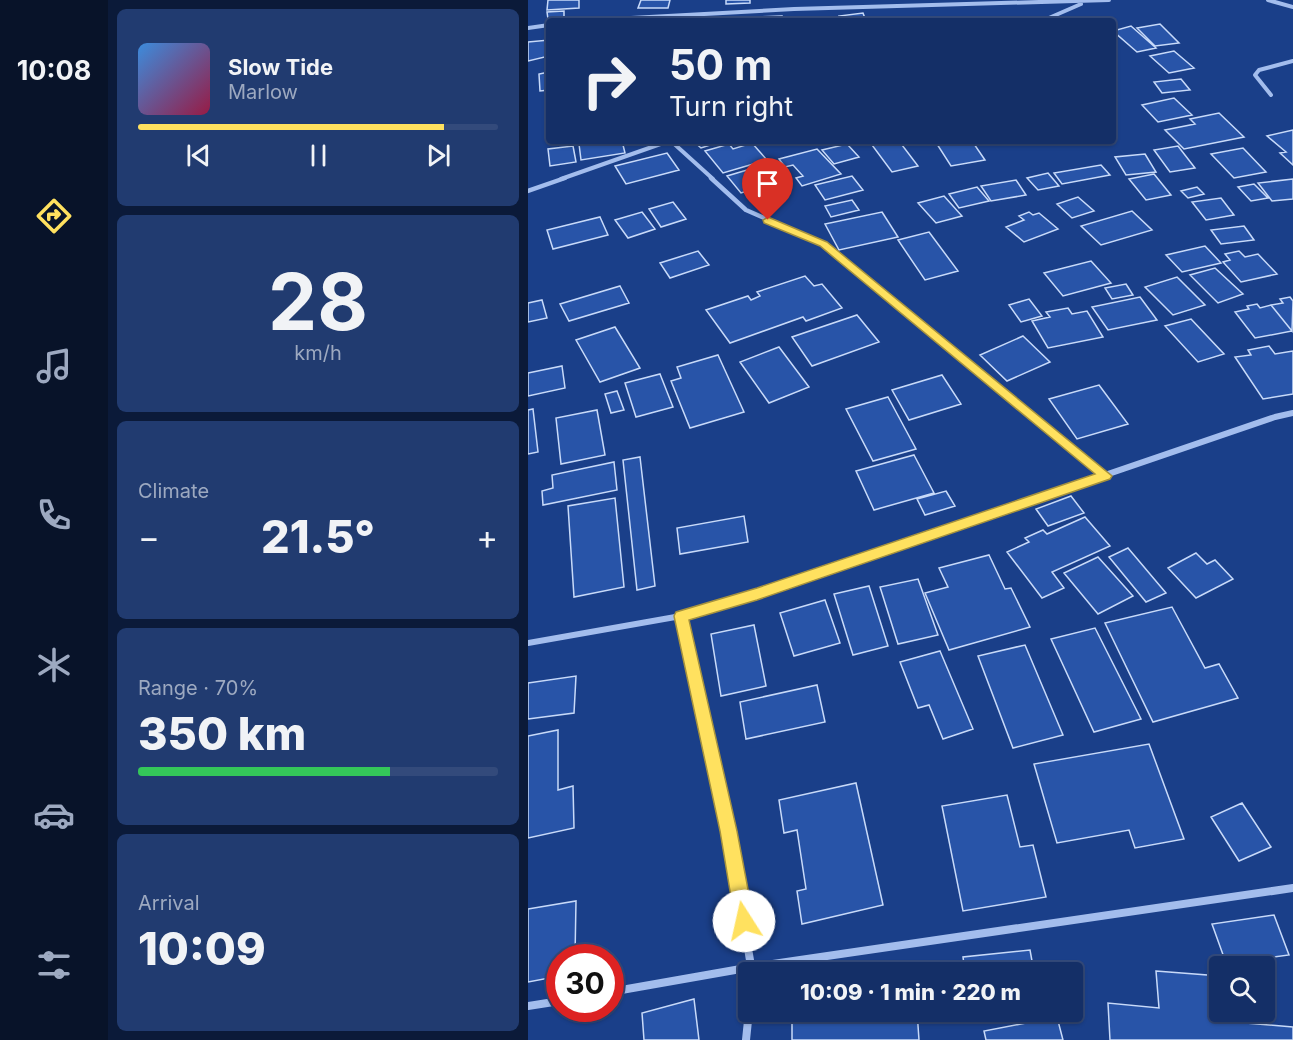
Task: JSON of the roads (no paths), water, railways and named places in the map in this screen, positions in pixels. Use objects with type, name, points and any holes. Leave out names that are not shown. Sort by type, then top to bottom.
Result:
[{"type":"street","points":[[630,18],[794,9],[1107,0]]},
{"type":"street","points":[[1268,0],[1293,7]]},
{"type":"street","points":[[1049,18],[1084,2]]},
{"type":"street","points":[[528,28],[546,25]]},
{"type":"street","points":[[1272,95],[1255,75],[1259,70],[1293,61]]},
{"type":"street","points":[[528,191],[661,144]]},
{"type":"street","points":[[673,144],[746,210],[824,244],[1105,476]]},
{"type":"street","points":[[528,642],[681,616],[757,594],[1275,417],[1293,413]]},
{"type":"street","points":[[681,616],[728,831],[751,962]]},
{"type":"street","points":[[799,962],[1293,888]]},
{"type":"street","points":[[624,990],[738,971]]},
{"type":"street","points":[[528,1006],[546,1003]]},
{"type":"street","points":[[746,1040],[747,1022]]}]
